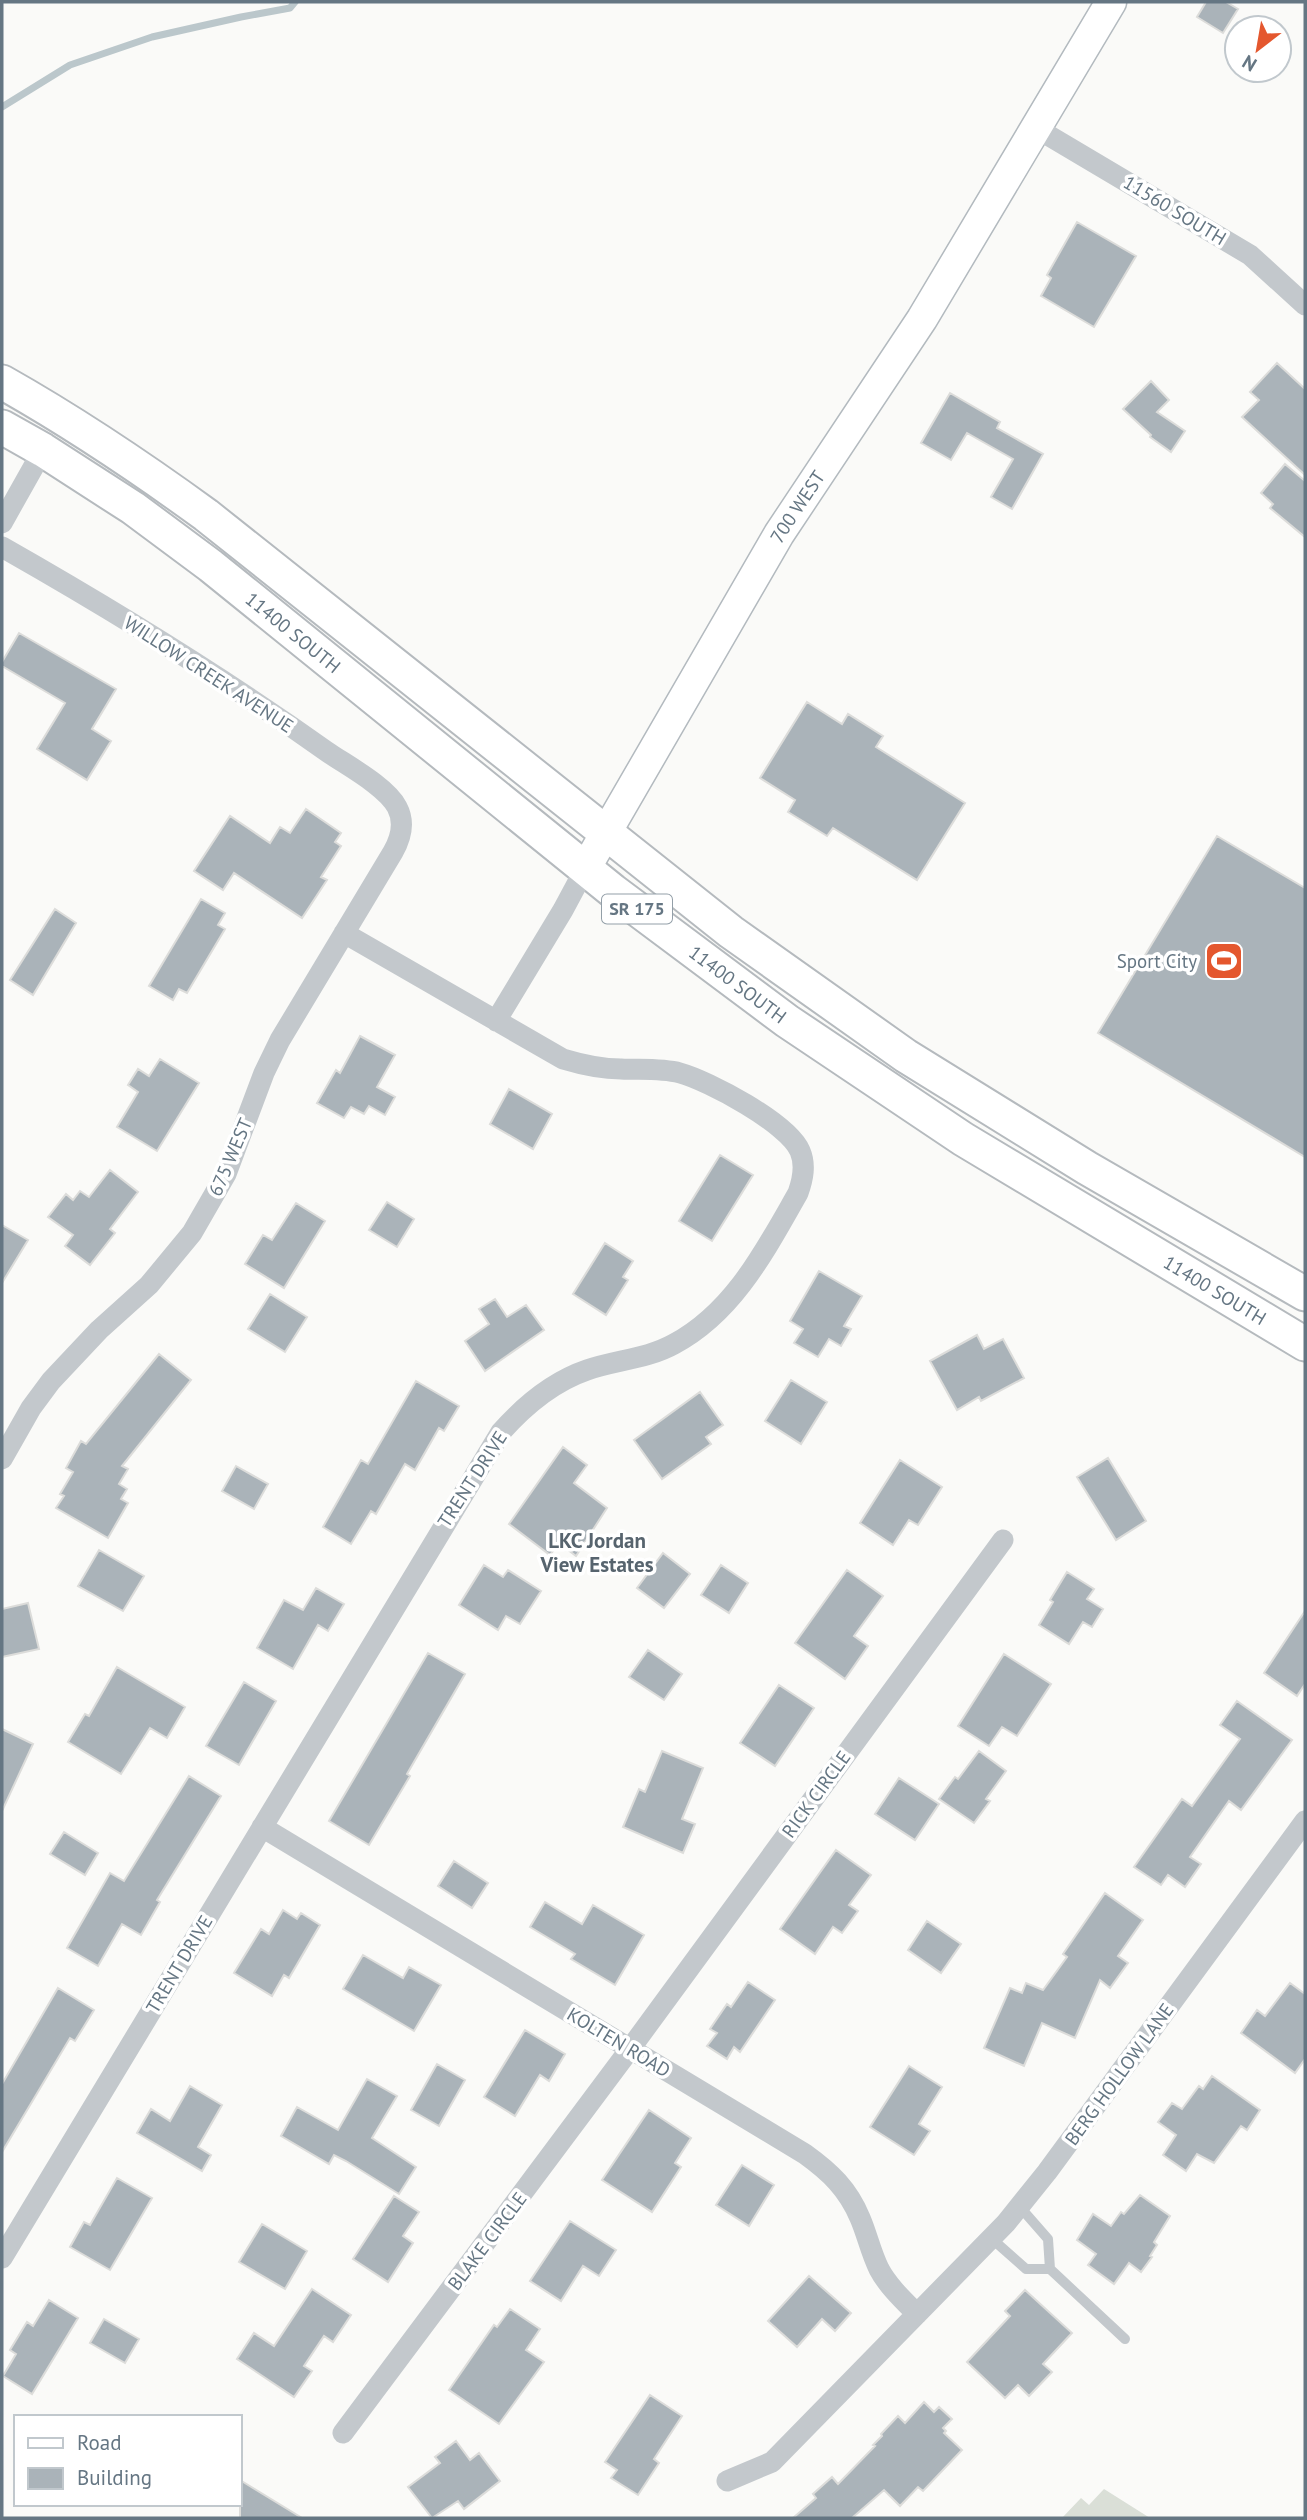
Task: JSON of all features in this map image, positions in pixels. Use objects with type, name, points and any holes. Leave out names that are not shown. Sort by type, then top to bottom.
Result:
[{"type":"main road","name":"11400 SOUTH","points":[[2,382],[136,464],[206,515],[731,932],[906,1056],[1087,1168],[1305,1294]]},
{"type":"main road","name":"11400 SOUTH","points":[[2,427],[133,508],[211,566],[585,869],[787,1021],[963,1139],[1305,1344]]},
{"type":"street","name":"700 WEST","points":[[496,1021],[779,534],[922,319],[1111,2]]},
{"type":"street","name":"11560 SOUTH","points":[[1036,128],[1250,255],[1305,305]]},
{"type":"street","points":[[2,523],[43,450]]},
{"type":"street","name":"WILLOW CREEK AVENUE","points":[[2,547],[183,654],[263,706],[378,787],[397,806],[401,818]]},
{"type":"street","name":"675 WEST","points":[[2,1459],[31,1408],[51,1381],[99,1330],[149,1285],[192,1233],[226,1174],[264,1073],[280,1040],[399,841],[401,818]]},
{"type":"street","name":"TRENT DRIVE","points":[[2,2258],[8,2234],[501,1432],[543,1392],[565,1380],[588,1370],[651,1355],[700,1328],[724,1307],[746,1280],[798,1193],[803,1179],[804,1164],[790,1136],[722,1091],[679,1073],[592,1068],[563,1059],[344,933]]},
{"type":"street","name":"RICK CIRCLE","points":[[630,2049],[1003,1540]]},
{"type":"street","name":"BERG HOLLOW LANE","points":[[727,2481],[772,2462],[1020,2207],[1305,1821]]},
{"type":"street","name":"KOLTEN ROAD","points":[[261,1826],[805,2154],[828,2171],[848,2193],[861,2219],[879,2270],[895,2292],[917,2314]]},
{"type":"street","name":"BLAKE CIRCLE","points":[[343,2433],[630,2049]]},
{"type":"lane","points":[[1020,2207],[1048,2239],[1050,2269]]},
{"type":"lane","points":[[991,2238],[1026,2269],[1050,2269],[1125,2339]]},
{"type":"shaded area","points":[[1104,2489],[1150,2518],[1062,2518],[1081,2498],[1089,2505]]},
{"type":"building","points":[[1206,2],[1226,2],[1238,9],[1235,14],[1223,14],[1223,33],[1197,17]]},
{"type":"building","points":[[1077,222],[1136,256],[1094,327],[1041,296],[1051,278],[1047,275]]},
{"type":"building","points":[[1277,363],[1305,389],[1305,475],[1242,417],[1259,400],[1250,392]]},
{"type":"building","points":[[1151,381],[1169,400],[1157,412],[1185,431],[1171,452],[1150,437],[1151,435],[1123,409]]},
{"type":"building","points":[[950,393],[1000,422],[997,428],[1043,454],[1012,509],[991,497],[1013,459],[967,433],[951,460],[921,443]]},
{"type":"building","points":[[1285,464],[1305,481],[1305,537],[1270,508],[1273,504],[1261,493]]},
{"type":"building","points":[[19,633],[116,689],[92,729],[111,741],[87,780],[37,749],[65,703],[2,666]]},
{"type":"building","points":[[807,702],[842,724],[848,714],[883,736],[876,747],[965,803],[917,880],[833,828],[827,836],[788,812],[795,800],[760,778]]},
{"type":"building","points":[[306,809],[341,833],[335,842],[341,846],[321,877],[327,880],[302,918],[234,873],[223,890],[194,871],[230,816],[270,843],[280,827],[290,833]]},
{"type":"building","name":"Sport City","points":[[1217,836],[1305,888],[1305,1157],[1098,1033]]},
{"type":"building","points":[[201,899],[225,913],[218,925],[225,929],[187,993],[179,989],[173,1000],[149,986]]},
{"type":"building","points":[[55,909],[76,923],[33,995],[10,980]]},
{"type":"building","points":[[360,1036],[395,1055],[377,1087],[395,1097],[385,1115],[369,1106],[364,1114],[351,1107],[344,1118],[317,1103],[336,1070],[340,1073]]},
{"type":"building","points":[[160,1059],[199,1083],[157,1151],[117,1127],[138,1092],[128,1085],[138,1069],[149,1076]]},
{"type":"building","points":[[509,1089],[552,1114],[533,1149],[490,1124]]},
{"type":"building","points":[[720,1155],[753,1175],[712,1241],[679,1221]]},
{"type":"building","points":[[110,1170],[138,1192],[110,1229],[115,1233],[90,1265],[65,1246],[73,1235],[48,1217],[66,1194],[73,1200],[80,1191],[89,1197]]},
{"type":"building","points":[[387,1202],[414,1219],[397,1247],[369,1230]]},
{"type":"building","points":[[296,1203],[325,1221],[284,1288],[245,1264],[263,1235],[272,1240]]},
{"type":"building","points":[[2,1225],[28,1240],[2,1283]]},
{"type":"building","points":[[605,1243],[633,1261],[623,1277],[628,1280],[606,1315],[573,1294]]},
{"type":"building","points":[[819,1271],[862,1296],[844,1326],[851,1329],[841,1346],[829,1339],[818,1357],[794,1343],[803,1329],[790,1321]]},
{"type":"building","points":[[270,1294],[307,1317],[285,1352],[248,1329]]},
{"type":"building","points":[[495,1299],[507,1317],[526,1305],[544,1330],[485,1371],[465,1341],[489,1324],[479,1309]]},
{"type":"building","points":[[977,1335],[984,1349],[1003,1339],[1024,1378],[981,1401],[979,1397],[957,1410],[930,1361]]},
{"type":"building","points":[[159,1354],[191,1380],[122,1466],[128,1469],[119,1484],[127,1489],[121,1499],[128,1503],[108,1538],[56,1508],[64,1496],[60,1494],[73,1472],[66,1468],[81,1441],[86,1444]]},
{"type":"building","points":[[791,1380],[827,1402],[801,1444],[765,1421]]},
{"type":"building","points":[[416,1381],[459,1406],[444,1431],[439,1428],[415,1470],[405,1464],[376,1514],[371,1511],[351,1544],[323,1527],[361,1460],[368,1464]]},
{"type":"building","points":[[700,1392],[723,1425],[706,1437],[711,1444],[662,1479],[634,1440]]},
{"type":"building","points":[[563,1447],[587,1465],[574,1483],[607,1508],[576,1556],[559,1543],[550,1555],[509,1524]]},
{"type":"building","points":[[1108,1458],[1146,1521],[1116,1540],[1077,1477]]},
{"type":"building","points":[[900,1460],[942,1487],[918,1525],[909,1520],[893,1545],[860,1523]]},
{"type":"building","points":[[236,1466],[268,1484],[254,1509],[222,1491]]},
{"type":"building","points":[[99,1550],[144,1576],[123,1611],[78,1586]]},
{"type":"building","points":[[663,1553],[690,1574],[664,1608],[637,1588]]},
{"type":"building","points":[[484,1565],[503,1577],[508,1570],[541,1591],[520,1624],[506,1616],[498,1630],[459,1605]]},
{"type":"building","points":[[721,1565],[748,1583],[729,1613],[701,1595]]},
{"type":"building","points":[[847,1570],[883,1596],[854,1636],[868,1646],[845,1679],[795,1643]]},
{"type":"building","points":[[1067,1572],[1094,1589],[1087,1599],[1103,1609],[1092,1627],[1083,1622],[1069,1644],[1039,1625]]},
{"type":"building","points":[[316,1588],[344,1604],[328,1631],[318,1625],[293,1669],[257,1648],[284,1600],[303,1610]]},
{"type":"building","points":[[28,1603],[39,1649],[2,1657],[2,1609]]},
{"type":"building","points":[[1305,1611],[1305,1684],[1297,1696],[1264,1673]]},
{"type":"building","points":[[648,1650],[682,1674],[664,1700],[629,1677]]},
{"type":"building","points":[[428,1653],[465,1674],[369,1845],[329,1821]]},
{"type":"building","points":[[1004,1654],[1051,1684],[1017,1736],[1002,1727],[989,1746],[958,1726]]},
{"type":"building","points":[[117,1667],[185,1707],[167,1738],[150,1728],[121,1774],[68,1742],[85,1714],[89,1716]]},
{"type":"building","points":[[244,1682],[276,1701],[239,1765],[206,1746]]},
{"type":"building","points":[[779,1685],[814,1708],[775,1766],[740,1743]]},
{"type":"building","points":[[1237,1701],[1292,1740],[1241,1810],[1229,1801],[1190,1857],[1201,1864],[1185,1887],[1168,1875],[1161,1885],[1134,1867],[1182,1799],[1192,1806],[1240,1739],[1220,1725]]},
{"type":"building","points":[[2,1729],[33,1744],[2,1811]]},
{"type":"building","points":[[662,1751],[703,1768],[682,1819],[695,1824],[683,1853],[623,1827],[639,1789],[645,1792]]},
{"type":"building","points":[[979,1751],[1006,1771],[986,1799],[990,1801],[974,1823],[939,1799]]},
{"type":"building","points":[[189,1776],[221,1796],[157,1900],[160,1902],[141,1935],[122,1924],[98,1966],[67,1948],[110,1873],[124,1881]]},
{"type":"building","points":[[899,1778],[939,1804],[915,1840],[875,1814]]},
{"type":"building","points":[[64,1832],[98,1853],[85,1875],[50,1854]]},
{"type":"building","points":[[836,1850],[871,1875],[849,1905],[858,1911],[842,1933],[833,1927],[815,1954],[780,1929]]},
{"type":"building","points":[[454,1861],[488,1883],[472,1908],[438,1886]]},
{"type":"building","points":[[1105,1893],[1143,1920],[1118,1956],[1128,1963],[1110,1988],[1100,1980],[1075,2038],[1042,2023],[1024,2066],[984,2048],[1010,1988],[1022,1993],[1026,1983],[1043,1990],[1067,1957],[1063,1954]]},
{"type":"building","points":[[545,1902],[582,1924],[593,1905],[644,1935],[615,1985],[571,1959],[575,1954],[530,1927]]},
{"type":"building","points":[[283,1910],[297,1919],[301,1913],[320,1925],[289,1978],[284,1975],[272,1996],[234,1973],[261,1929],[269,1934]]},
{"type":"building","points":[[927,1921],[961,1944],[941,1973],[908,1950]]},
{"type":"building","points":[[363,1955],[403,1978],[409,1967],[441,1985],[414,2031],[343,1989]]},
{"type":"building","points":[[748,1982],[775,2000],[740,2052],[734,2047],[727,2059],[707,2046],[717,2033],[710,2029],[727,2004],[731,2007]]},
{"type":"building","points":[[1290,1983],[1305,1994],[1305,2059],[1295,2073],[1241,2033],[1257,2010],[1265,2016]]},
{"type":"building","points":[[58,1988],[94,2010],[75,2041],[70,2038],[2,2152],[2,2084]]},
{"type":"building","points":[[525,2030],[565,2054],[549,2081],[540,2075],[515,2116],[484,2097]]},
{"type":"building","points":[[437,2064],[465,2080],[439,2126],[411,2110]]},
{"type":"building","points":[[909,2066],[942,2087],[919,2124],[930,2131],[914,2155],[870,2127]]},
{"type":"building","points":[[1212,2076],[1260,2110],[1247,2130],[1241,2126],[1214,2163],[1197,2154],[1186,2171],[1163,2155],[1176,2135],[1158,2122],[1172,2103],[1182,2109],[1199,2086],[1203,2089]]},
{"type":"building","points":[[367,2079],[397,2096],[372,2138],[416,2167],[399,2194],[334,2155],[329,2164],[281,2136],[297,2107],[338,2130]]},
{"type":"building","points":[[190,2086],[222,2105],[198,2147],[211,2155],[202,2171],[137,2133],[151,2109],[170,2121]]},
{"type":"building","points":[[649,2110],[691,2138],[675,2163],[681,2167],[652,2212],[602,2180]]},
{"type":"building","points":[[742,2165],[774,2185],[749,2226],[716,2205]]},
{"type":"building","points":[[117,2178],[152,2198],[110,2270],[70,2247],[84,2222],[90,2225]]},
{"type":"building","points":[[1140,2195],[1170,2216],[1154,2242],[1157,2245],[1150,2256],[1152,2257],[1141,2272],[1129,2263],[1114,2284],[1088,2265],[1096,2254],[1077,2240],[1093,2214],[1111,2226],[1121,2212],[1124,2214]]},
{"type":"building","points":[[394,2196],[419,2212],[403,2236],[413,2243],[388,2282],[353,2259]]},
{"type":"building","points":[[570,2221],[616,2250],[599,2276],[583,2266],[561,2301],[530,2281]]},
{"type":"building","points":[[262,2224],[307,2251],[285,2289],[239,2262]]},
{"type":"building","points":[[809,2276],[851,2313],[835,2331],[822,2319],[797,2347],[768,2321]]},
{"type":"building","points":[[312,2289],[351,2315],[333,2342],[324,2336],[304,2366],[312,2371],[294,2397],[237,2359],[254,2333],[274,2346]]},
{"type":"building","points":[[1025,2290],[1072,2333],[1043,2364],[1052,2372],[1029,2396],[1018,2385],[1005,2398],[967,2362],[1010,2316],[1005,2311]]},
{"type":"building","points":[[49,2300],[78,2318],[32,2394],[3,2376],[16,2354],[10,2350],[27,2322],[33,2326]]},
{"type":"building","points":[[510,2309],[540,2329],[526,2350],[544,2362],[499,2424],[449,2390],[494,2325],[497,2327]]},
{"type":"building","points":[[104,2319],[139,2339],[125,2363],[90,2343]]},
{"type":"building","points":[[650,2395],[682,2416],[654,2459],[659,2463],[638,2495],[611,2478],[617,2470],[605,2462]]},
{"type":"building","points":[[924,2402],[934,2412],[939,2407],[952,2419],[943,2428],[946,2431],[944,2433],[962,2450],[923,2491],[918,2487],[900,2506],[884,2490],[852,2518],[793,2518],[816,2498],[813,2494],[832,2477],[838,2484],[875,2446],[873,2445],[881,2434],[898,2416],[905,2423]]},
{"type":"building","points":[[456,2441],[470,2460],[479,2453],[500,2481],[464,2509],[458,2501],[432,2518],[408,2487],[440,2463],[435,2457]]},
{"type":"building","points":[[242,2481],[302,2518],[240,2518]]},
{"type":"waterway","points":[[2,107],[70,65],[152,37],[290,8],[295,2]]},
{"type":"place","name":"Sport City","points":[[1224,961]]},
{"type":"district","name":"LKC Jordan View Estates","points":[[597,1553]]}]
